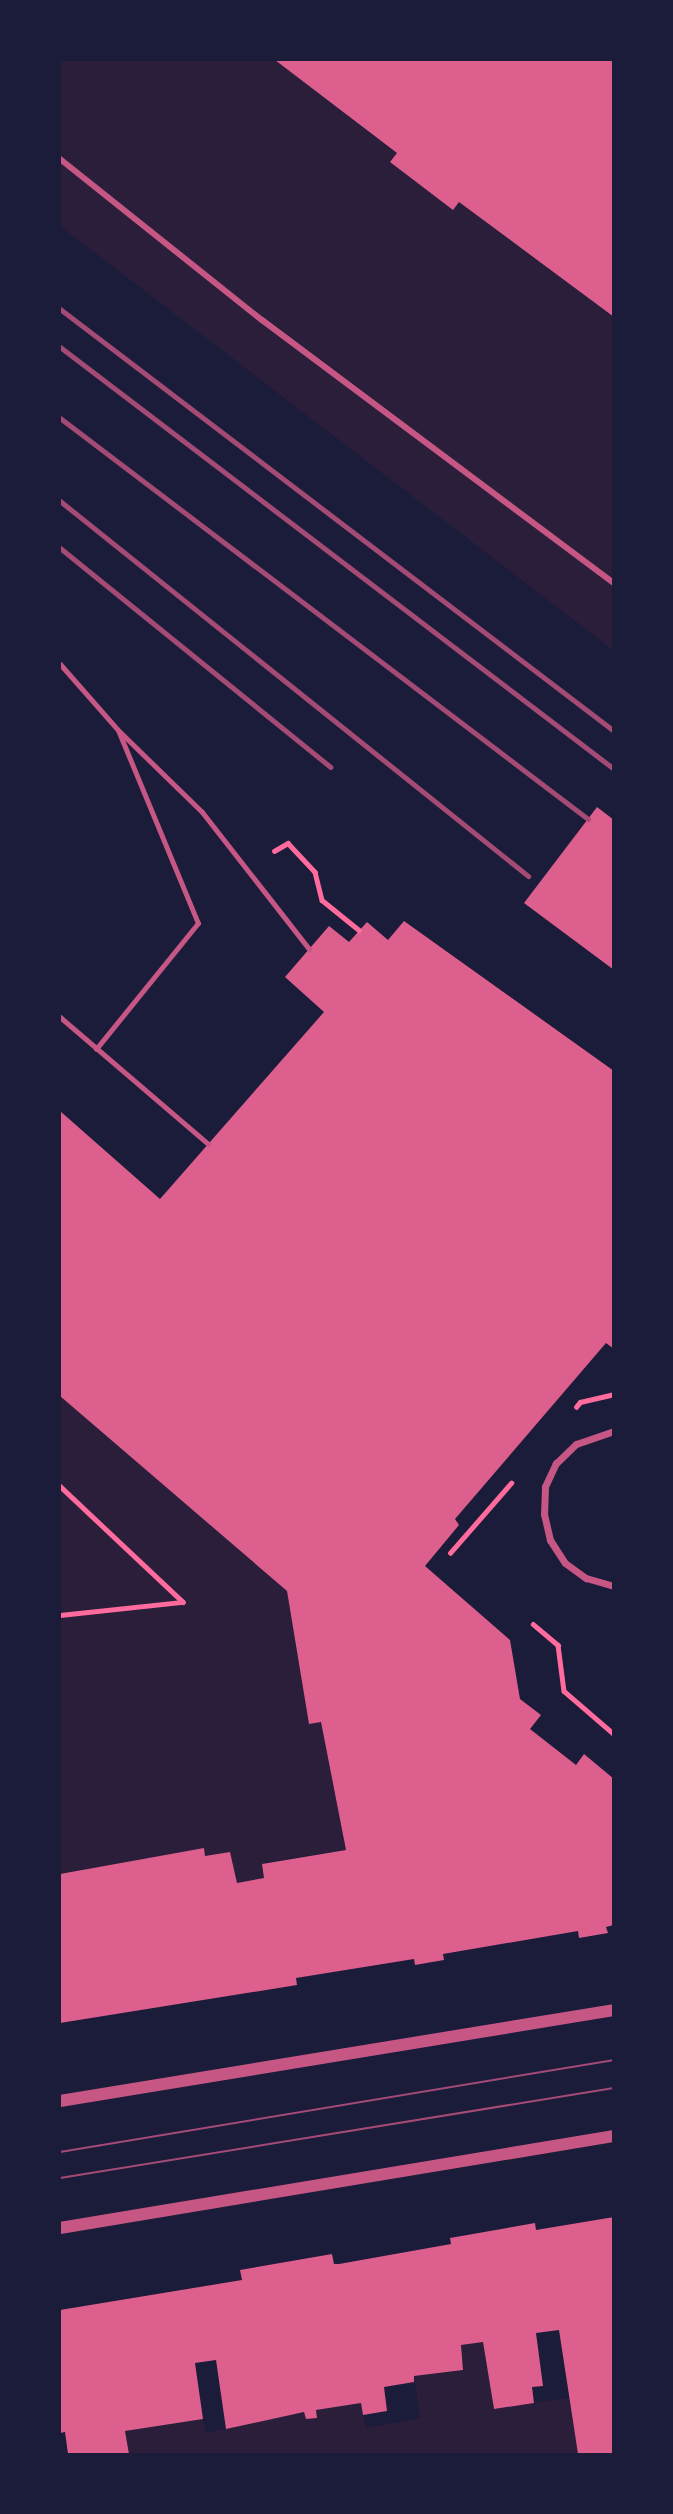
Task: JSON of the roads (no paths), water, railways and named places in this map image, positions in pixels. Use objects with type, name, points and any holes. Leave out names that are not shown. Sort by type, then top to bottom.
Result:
[{"type":"street","points":[[60,159],[262,320],[614,583]]},
{"type":"street","points":[[614,1431],[576,1444],[556,1463],[545,1487],[544,1514],[550,1540],[565,1563],[586,1578],[614,1586]]},
{"type":"street","points":[[60,2101],[614,2010]]},
{"type":"street","points":[[60,2228],[614,2136]]},
{"type":"lane","points":[[60,664],[118,730],[202,812],[309,949]]},
{"type":"lane","points":[[96,1049],[198,923],[118,730]]},
{"type":"lane","points":[[60,1017],[208,1144]]},
{"type":"tram line","points":[[60,2152],[614,2060]]},
{"type":"tram line","points":[[60,2178],[614,2088]]},
{"type":"railway","points":[[60,309],[614,731]]},
{"type":"railway","points":[[60,347],[614,769]]},
{"type":"railway","points":[[60,418],[588,819]]},
{"type":"railway","points":[[60,501],[528,876]]},
{"type":"railway","points":[[60,548],[330,767]]}]
